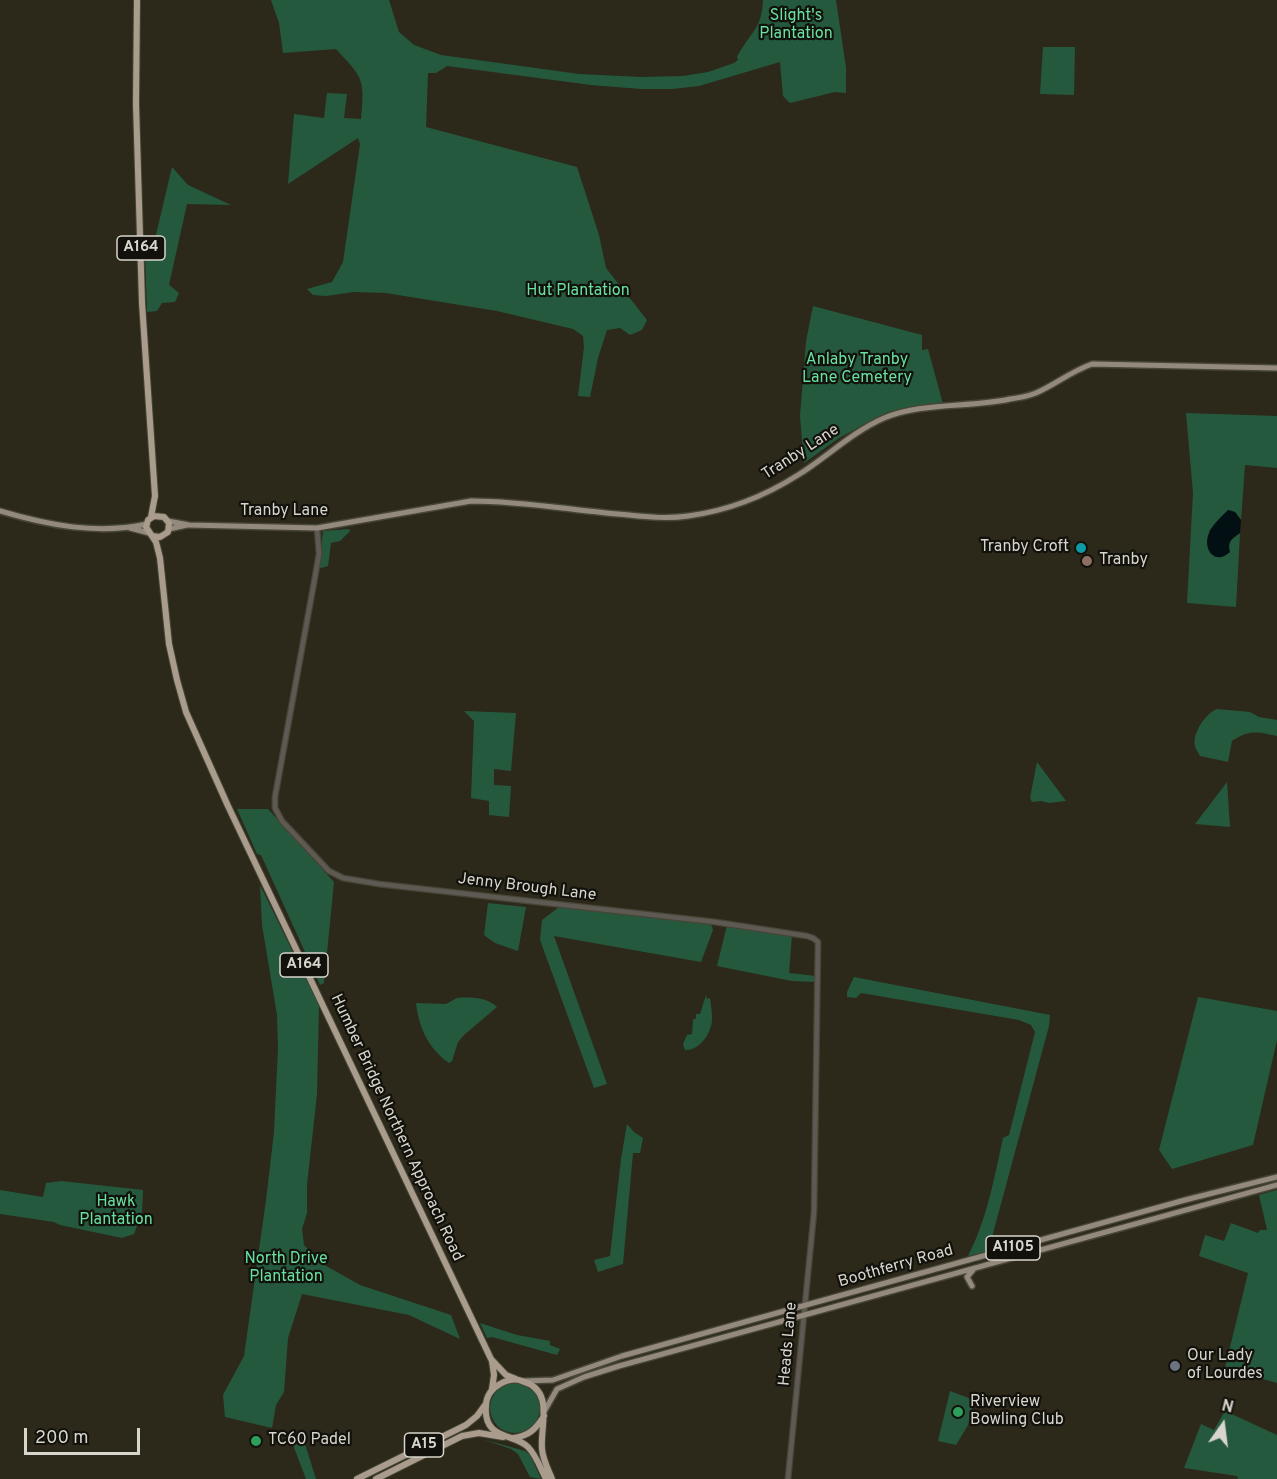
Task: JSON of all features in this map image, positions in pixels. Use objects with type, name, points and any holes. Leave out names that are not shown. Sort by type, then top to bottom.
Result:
[{"type":"highway","name":"A164","points":[[136,0],[136,104],[142,303],[155,496],[154,507],[148,521],[151,535]]},
{"type":"highway","name":"A164","points":[[155,496],[166,519],[167,532],[160,558]]},
{"type":"highway","points":[[148,521],[157,515],[166,519]]},
{"type":"highway","points":[[151,535],[159,537],[167,532]]},
{"type":"highway","name":"Humber Bridge Northern Approach Road","points":[[151,535],[160,558],[169,644],[186,712],[228,806],[491,1359]]},
{"type":"highway","name":"A164","points":[[491,1359],[506,1375],[520,1380]]},
{"type":"highway","name":"A164","points":[[491,1359],[494,1375],[492,1390]]},
{"type":"highway","points":[[546,1479],[528,1447],[495,1430],[489,1423],[486,1404],[492,1390],[503,1382],[520,1380],[530,1384],[540,1394],[545,1413],[543,1456],[552,1479]]},
{"type":"highway","name":"A15","points":[[357,1479],[466,1425],[486,1404]]},
{"type":"highway","points":[[508,1438],[528,1435],[535,1430],[545,1413]]},
{"type":"highway","name":"A15","points":[[376,1479],[462,1436],[479,1433],[508,1438]]},
{"type":"main road","name":"Tranby Lane","points":[[166,519],[189,525],[317,528],[471,501],[495,501],[657,517],[693,516],[745,502],[777,487],[799,475],[859,431],[886,417],[916,410],[1007,400],[1037,393],[1074,370],[1092,364],[1277,368]]},
{"type":"main road","points":[[0,511],[55,526],[129,528],[151,535]]},
{"type":"main road","points":[[129,528],[148,521]]},
{"type":"main road","name":"Tranby Lane","points":[[167,532],[189,525]]},
{"type":"main road","name":"Boothferry Road","points":[[520,1380],[553,1380],[622,1356],[1277,1177]]},
{"type":"main road","name":"Boothferry Road","points":[[545,1413],[557,1389],[584,1377],[619,1366],[1277,1185]]},
{"type":"main road","points":[[972,1286],[967,1277],[974,1269]]},
{"type":"street","name":"Jenny Brough Lane","points":[[317,528],[319,554],[275,797],[275,808],[282,821],[329,871],[343,878],[715,922],[813,938],[818,942],[819,952],[814,1212]]},
{"type":"street","name":"Heads Lane","points":[[788,1479],[814,1212]]},
{"type":"green space","points":[[271,0],[389,0],[399,32],[414,45],[441,55],[579,74],[641,77],[683,76],[708,72],[734,63],[738,60],[737,57],[757,25],[763,0],[836,0],[846,68],[846,93],[835,92],[790,103],[783,96],[780,62],[699,86],[672,89],[591,85],[447,66],[436,73],[428,73],[426,127],[577,167],[599,235],[606,268],[647,320],[642,330],[630,335],[620,328],[607,330],[598,358],[590,397],[578,396],[584,347],[583,336],[573,329],[497,311],[386,293],[354,292],[326,296],[313,295],[307,289],[332,282],[343,262],[360,144],[358,138],[288,184],[294,114],[324,118],[327,93],[347,94],[344,118],[361,119],[363,95],[357,73],[336,49],[283,53],[279,23]]},
{"type":"green space","points":[[1043,47],[1075,47],[1074,95],[1040,94]]},
{"type":"green space","points":[[172,167],[188,185],[231,205],[187,204],[169,285],[179,293],[175,302],[162,303],[157,311],[147,312],[145,255],[151,256]]},
{"type":"green space","name":"Anlaby Tranby Lane Cemetery","points":[[813,306],[922,335],[922,350],[928,349],[943,404],[888,412],[839,438],[804,463],[800,416],[806,341]]},
{"type":"green space","points":[[1186,413],[1277,416],[1277,468],[1245,465],[1241,520],[1235,512],[1228,510],[1209,531],[1228,546],[1230,541],[1240,533],[1236,607],[1187,603],[1193,493]]},
{"type":"green space","points":[[349,529],[350,531],[340,541],[331,543],[328,566],[319,567],[323,531]]},
{"type":"green space","points":[[1217,709],[1250,712],[1259,717],[1277,720],[1277,736],[1254,732],[1238,737],[1232,741],[1228,762],[1200,756],[1195,746],[1196,735],[1204,719]]},
{"type":"green space","points":[[464,711],[516,713],[511,771],[494,769],[494,785],[511,786],[509,817],[489,815],[489,801],[471,798],[474,721]]},
{"type":"green space","points":[[1037,762],[1066,801],[1032,802],[1030,798]]},
{"type":"green space","points":[[1227,782],[1230,827],[1195,824]]},
{"type":"green space","points":[[237,809],[268,809],[334,882],[324,983],[320,985],[261,855],[257,854]]},
{"type":"green space","name":"North Drive Plantation","points":[[260,885],[319,1005],[317,1094],[307,1185],[307,1213],[302,1229],[304,1245],[321,1263],[360,1285],[451,1315],[460,1339],[409,1315],[302,1294],[288,1338],[284,1392],[276,1405],[272,1428],[225,1417],[223,1395],[244,1356],[274,1132],[278,1048],[277,1015],[262,925]]},
{"type":"green space","points":[[488,903],[526,907],[518,951],[495,943],[484,935]]},
{"type":"green space","points":[[559,907],[711,924],[713,930],[701,962],[554,936],[607,1084],[594,1088],[540,940],[542,920]]},
{"type":"green space","points":[[727,925],[792,934],[789,973],[816,976],[815,982],[792,981],[717,966]]},
{"type":"green space","points":[[854,977],[1050,1015],[1049,1026],[988,1252],[968,1256],[985,1213],[1003,1138],[1009,1135],[1035,1032],[1031,1025],[1019,1020],[861,993],[856,998],[847,997]]},
{"type":"green space","points":[[706,995],[707,999],[710,998],[712,1019],[710,1029],[700,1044],[685,1050],[683,1044],[687,1035],[692,1034],[693,1020],[696,1014],[700,1014]]},
{"type":"green space","points":[[1198,997],[1277,1011],[1277,1040],[1253,1145],[1172,1169],[1159,1150]]},
{"type":"green space","points":[[457,998],[483,999],[497,1007],[458,1042],[452,1061],[449,1063],[435,1051],[426,1037],[419,1021],[416,1003],[446,1004]]},
{"type":"green space","points":[[627,1124],[643,1138],[640,1153],[633,1153],[623,1264],[598,1272],[594,1260],[610,1256]]},
{"type":"green space","name":"Hawk Plantation","points":[[61,1181],[143,1190],[142,1212],[134,1234],[122,1238],[54,1222],[0,1214],[0,1190],[43,1197],[46,1183]]},
{"type":"green space","points":[[1277,1190],[1277,1383],[1225,1368],[1248,1273],[1199,1256],[1205,1235],[1224,1241],[1231,1223],[1258,1233],[1260,1230],[1267,1230],[1259,1195]]},
{"type":"green space","points":[[480,1323],[517,1335],[550,1341],[550,1345],[560,1349],[557,1355],[492,1337],[487,1338]]},
{"type":"green space","points":[[515,1383],[533,1390],[540,1408],[533,1426],[515,1433],[497,1426],[490,1408],[497,1390]]},
{"type":"green space","name":"Riverview Bowling Club","points":[[950,1391],[974,1400],[968,1425],[956,1445],[938,1441]]},
{"type":"green space","points":[[1225,1411],[1277,1435],[1277,1479],[1238,1479],[1237,1476],[1184,1468],[1201,1424],[1214,1430]]},
{"type":"green space","points":[[301,1431],[316,1479],[306,1479],[290,1437]]},
{"type":"green space","points":[[482,1439],[525,1451],[530,1455],[541,1479],[530,1477],[518,1454],[511,1449]]},
{"type":"shaded area","points":[[1228,510],[1235,512],[1241,520],[1240,533],[1231,541],[1230,552],[1219,557],[1211,554],[1207,539],[1217,521]]},
{"type":"place","name":"Tranby Croft","points":[[1081,548]]},
{"type":"place","name":"Tranby","points":[[1087,561]]},
{"type":"place","name":"Our Lady of Lourdes","points":[[1175,1366]]},
{"type":"place","name":"Riverview Bowling Club","points":[[958,1412]]},
{"type":"place","name":"TC60 Padel","points":[[256,1441]]},
{"type":"park label","name":"Slight's Plantation","points":[[796,26]]},
{"type":"park label","name":"Hut Plantation","points":[[578,292]]}]
